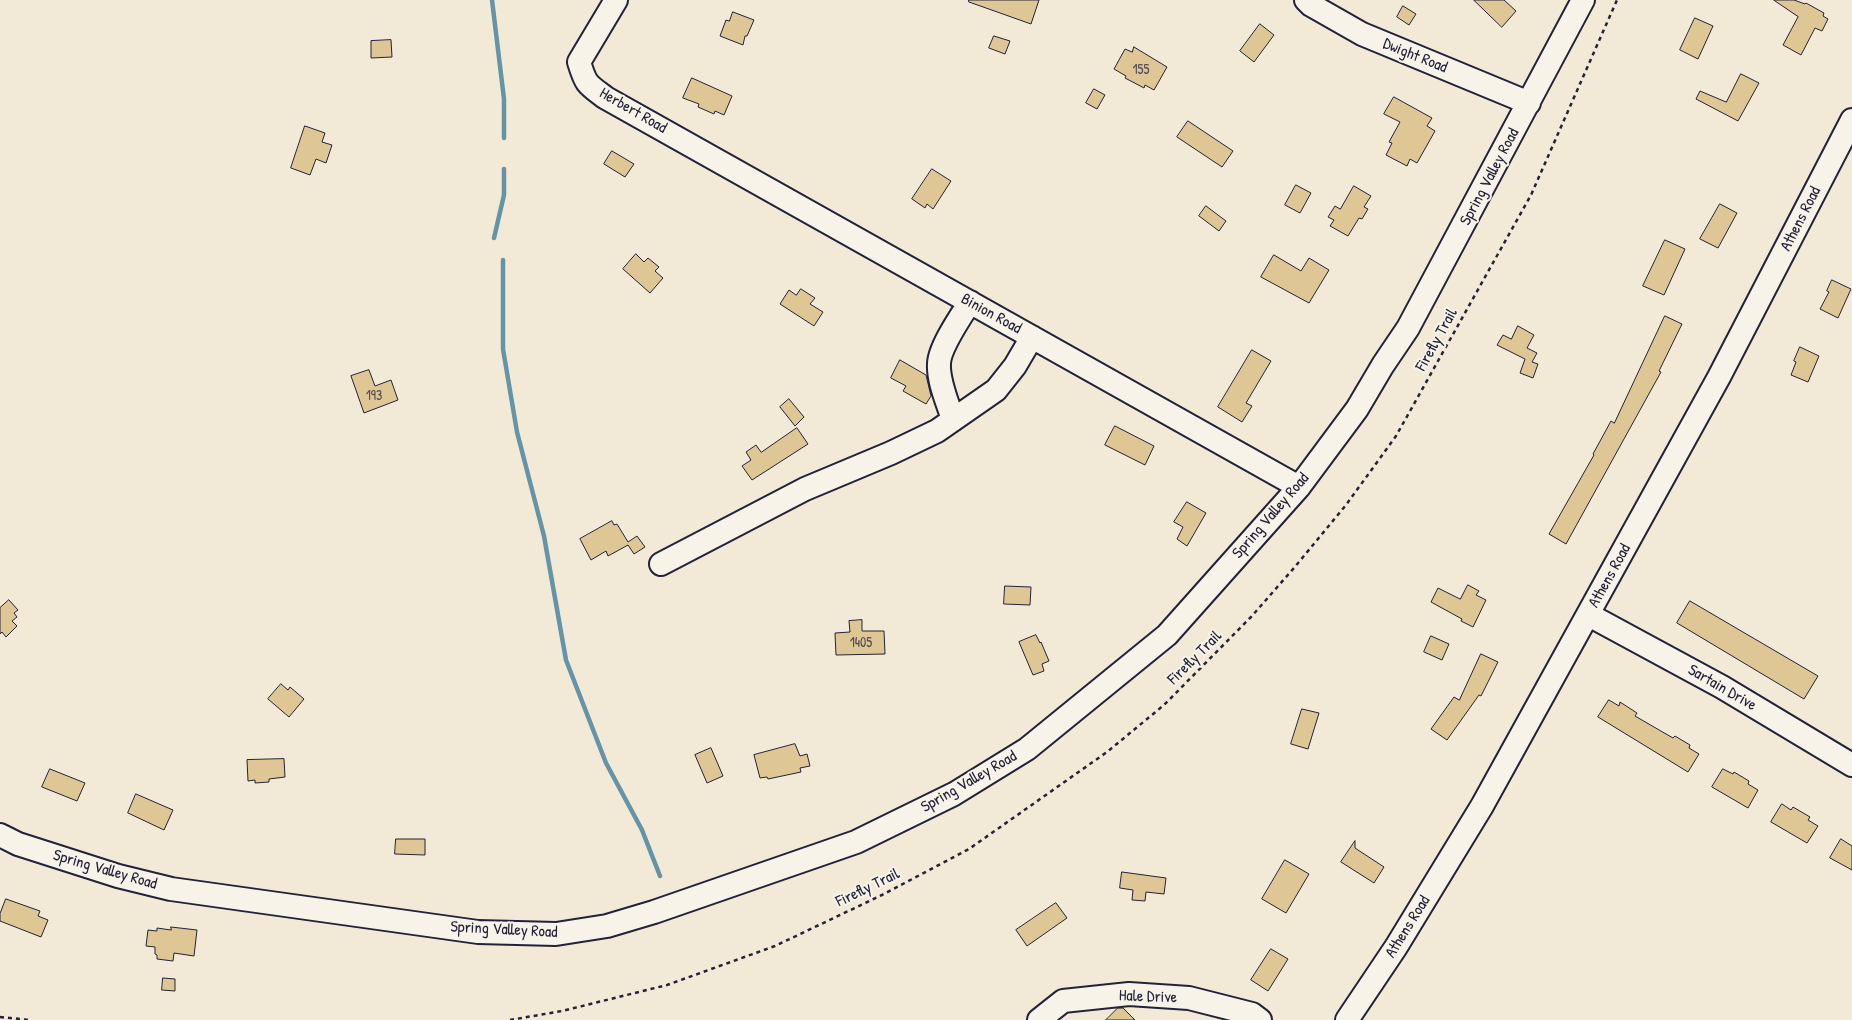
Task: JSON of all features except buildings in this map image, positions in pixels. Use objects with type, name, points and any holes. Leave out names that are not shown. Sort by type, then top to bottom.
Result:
[{"type":"street","name":"Herbert Road","points":[[616,0],[579,62],[586,82],[606,98],[684,141]]},
{"type":"street","name":"Dwight Road","points":[[1306,0],[1311,5],[1362,34],[1529,103]]},
{"type":"street","name":"Spring Valley Road","points":[[0,835],[18,844],[118,876],[171,889],[478,932],[556,934],[607,926],[654,912],[856,842],[954,794],[1026,749],[1167,635],[1299,487],[1357,409],[1382,366],[1408,328],[1583,0]]},
{"type":"street","name":"Athens Road","points":[[1347,1020],[1396,948],[1482,806],[1719,377],[1852,120]]},
{"type":"street","name":"Binion Road","points":[[684,141],[1299,487]]},
{"type":"street","points":[[953,420],[938,363],[945,344],[970,302]]},
{"type":"street","points":[[661,564],[805,489],[891,453],[937,431],[996,390],[1015,366],[1032,337]]},
{"type":"street","name":"Sartain Drive","points":[[1589,615],[1722,687],[1852,765]]},
{"type":"street","name":"Hale Drive","points":[[1039,1020],[1064,1002],[1129,994],[1189,998],[1252,1014],[1260,1020]]},
{"type":"path","name":"Firefly Trail","points":[[510,1020],[562,1011],[667,985],[775,946],[882,895],[969,849],[1107,752],[1164,705],[1251,617],[1288,575],[1346,505],[1396,436],[1531,195],[1617,0]]},
{"type":"path","points":[[0,1017],[30,1020]]},
{"type":"waterway","points":[[492,0],[504,99],[504,138]]},
{"type":"waterway","points":[[494,238],[504,195],[504,169]]},
{"type":"waterway","points":[[503,260],[503,349],[517,432],[544,536],[566,660],[606,763],[642,830],[660,876]]}]
